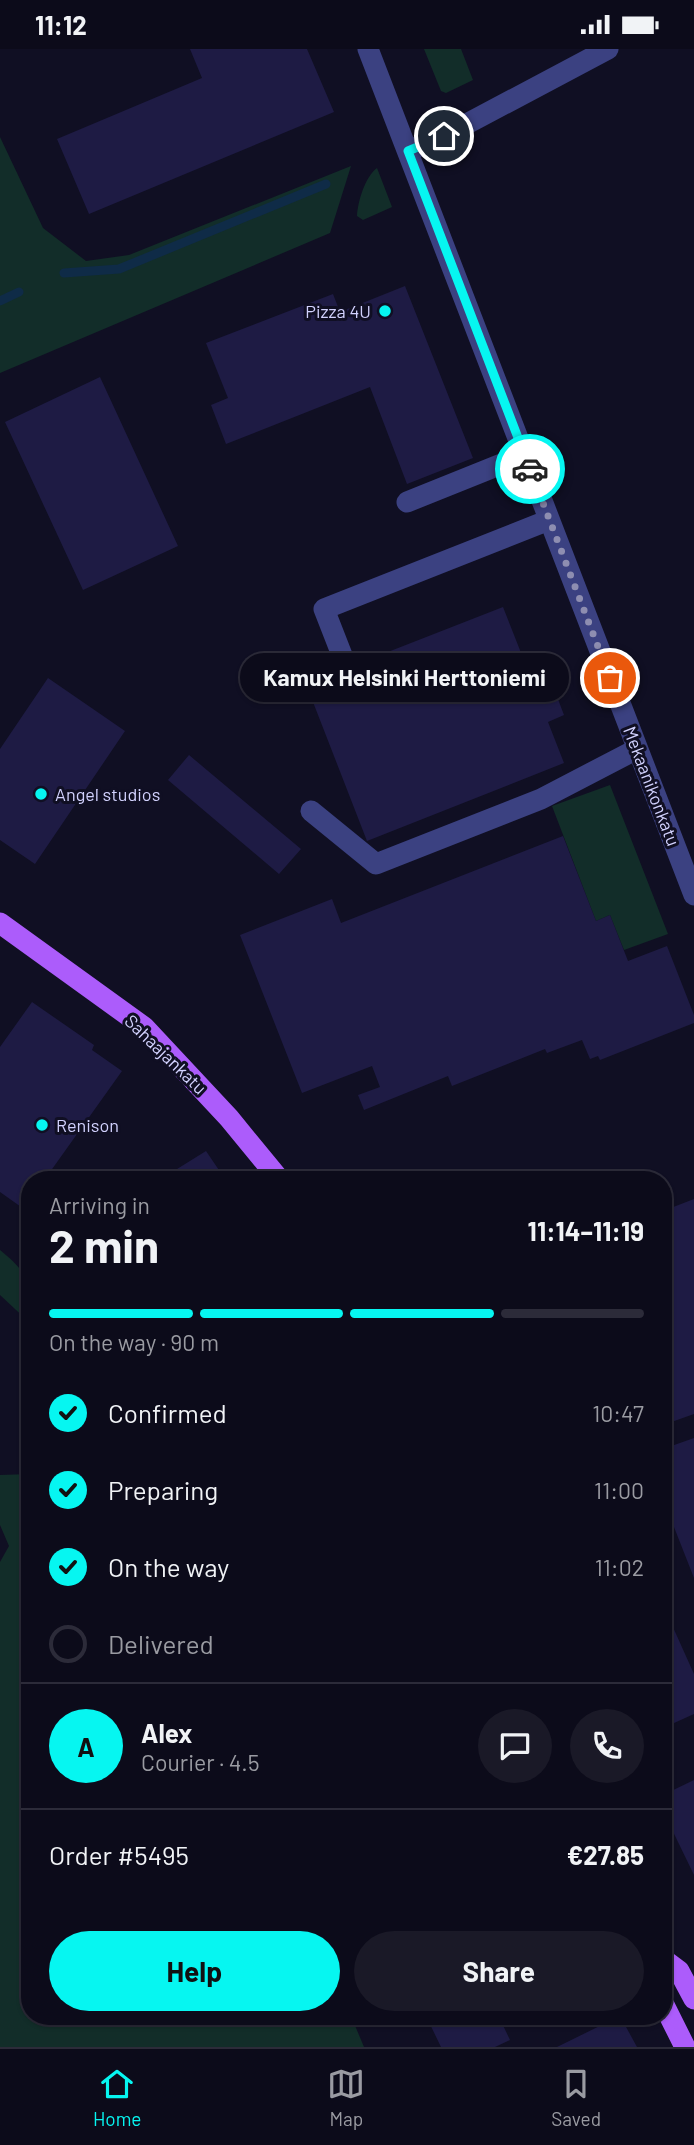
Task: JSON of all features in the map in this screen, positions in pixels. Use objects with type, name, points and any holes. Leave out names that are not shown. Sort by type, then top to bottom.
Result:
[{"type":"main road","name":"Sahaajankatu","points":[[0,923],[144,1027],[229,1118],[272,1171]]},
{"type":"main road","points":[[672,1966],[679,1971],[694,1999]]},
{"type":"main road","points":[[672,2021],[685,2047]]},
{"type":"street","name":"Mekaanikonkatu","points":[[368,49],[694,895]]},
{"type":"street","points":[[408,151],[444,136],[608,49]]},
{"type":"street","points":[[407,502],[524,455]]},
{"type":"street","points":[[347,668],[324,609],[550,520]]},
{"type":"street","points":[[311,811],[376,864],[541,799],[637,749]]},
{"type":"green space","points":[[424,49],[461,49],[473,80],[446,93],[441,91]]},
{"type":"green space","points":[[0,137],[43,228],[86,261],[129,255],[351,166],[330,233],[0,373]]},
{"type":"green space","points":[[377,168],[392,207],[363,220],[357,216],[361,197],[369,177]]},
{"type":"green space","points":[[610,785],[668,934],[624,950],[610,915],[596,921],[552,806]]},
{"type":"green space","points":[[0,1250],[21,1270],[21,1315],[0,1295]]},
{"type":"green space","points":[[21,1474],[21,2025],[355,2025],[364,2047],[0,2047],[0,1562],[9,1546],[0,1525],[0,1475]]},
{"type":"building","points":[[190,49],[307,49],[334,112],[89,214],[57,139],[202,78]]},
{"type":"building","points":[[405,286],[473,458],[407,484],[370,387],[226,444],[211,405],[228,398],[206,343],[333,294],[340,312]]},
{"type":"building","points":[[100,377],[178,546],[83,590],[5,422]]},
{"type":"building","points":[[503,607],[540,701],[556,694],[564,715],[548,722],[564,763],[367,841],[306,684]]},
{"type":"building","name":"Angel studios","points":[[48,678],[125,731],[35,864],[0,840],[0,749]]},
{"type":"building","points":[[189,755],[301,849],[279,874],[168,780]]},
{"type":"building","points":[[563,836],[596,921],[610,915],[628,961],[667,946],[694,1015],[694,1023],[600,1060],[598,1056],[590,1059],[582,1040],[547,1053],[545,1049],[452,1086],[448,1076],[364,1110],[358,1095],[380,1087],[372,1066],[302,1093],[240,935],[332,899],[341,923]]},
{"type":"building","name":"Renison","points":[[32,1002],[94,1045],[92,1050],[122,1071],[51,1171],[21,1171],[21,1207],[0,1192],[0,1047]]},
{"type":"building","points":[[206,1151],[220,1171],[174,1171]]},
{"type":"building","points":[[694,1199],[694,1414],[672,1422],[672,1208]]},
{"type":"building","points":[[694,1438],[694,1578],[672,1522],[672,1446]]},
{"type":"building","points":[[672,1625],[694,1674],[694,1714],[672,1724]]},
{"type":"building","points":[[694,1780],[694,1875],[672,1830],[672,1791]]},
{"type":"building","points":[[430,2025],[503,2025],[510,2040],[495,2047],[441,2047]]},
{"type":"building","points":[[602,2025],[625,2025],[637,2047],[557,2047]]},
{"type":"waterway","points":[[64,273],[119,269],[326,184]]},
{"type":"waterway","points":[[0,301],[19,292]]},
{"type":"way so far","points":[[530,469],[610,678]]},
{"type":"place","name":"Pizza 4U","points":[[385,311]]},
{"type":"place","name":"Kamux Helsinki Herttoniemi","points":[[610,678]]},
{"type":"place","name":"Angel studios","points":[[41,794]]},
{"type":"place","name":"Renison","points":[[42,1125]]},
{"type":"route","points":[[444,136],[408,151],[530,469]]}]
